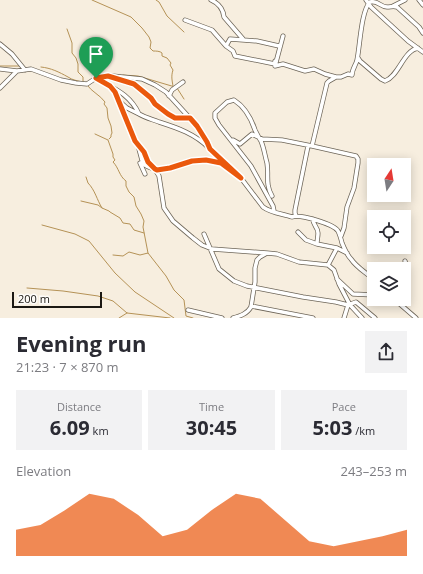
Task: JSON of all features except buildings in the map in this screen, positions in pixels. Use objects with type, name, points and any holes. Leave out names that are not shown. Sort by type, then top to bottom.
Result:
[{"type":"street","points":[[211,0],[216,2],[221,8],[224,16],[243,40]]},
{"type":"street","points":[[368,1],[374,1],[386,7],[393,6],[405,0]]},
{"type":"street","points":[[419,0],[423,5]]},
{"type":"street","points":[[368,1],[371,7],[408,41],[423,52]]},
{"type":"street","points":[[296,216],[294,213],[327,83],[336,77],[352,74],[352,70],[356,64],[363,19],[368,1]]},
{"type":"street","points":[[393,6],[402,10],[423,33]]},
{"type":"street","points":[[185,20],[212,30],[226,46],[233,51],[235,56],[275,64],[283,36],[275,66],[283,64],[305,71],[314,69],[336,77]]},
{"type":"street","points":[[226,46],[230,39],[257,41],[279,46]]},
{"type":"street","points":[[0,44],[12,54],[25,70]]},
{"type":"street","points":[[357,57],[364,65],[385,81],[389,79],[411,51],[418,48]]},
{"type":"street","points":[[0,69],[17,72],[31,69],[76,84],[87,84],[96,78],[108,76],[142,79],[166,92],[197,126],[213,155],[241,178]]},
{"type":"street","points":[[0,88],[17,72]]},
{"type":"street","points":[[108,76],[134,84],[151,98],[155,104],[175,118],[190,118]]},
{"type":"street","points":[[96,78],[130,99],[136,106],[139,114]]},
{"type":"street","points":[[169,96],[172,90],[183,82]]},
{"type":"street","points":[[110,86],[115,92],[140,151],[143,164],[157,170],[170,168],[196,160],[221,163]]},
{"type":"street","points":[[118,100],[128,108],[149,119],[189,133],[202,141],[241,178],[263,207],[268,211],[274,211],[292,217],[296,216],[313,219],[334,227],[338,231],[347,253],[354,263],[367,274]]},
{"type":"street","points":[[258,179],[272,196],[269,191],[267,180],[265,157],[261,142],[253,124],[247,113],[238,103],[234,100],[226,102],[215,113],[215,118],[222,130],[231,139],[251,166],[258,179],[273,206],[274,211]]},
{"type":"street","points":[[231,139],[240,144],[252,134],[262,139],[282,140],[356,156],[358,159],[354,188],[347,207],[341,237]]},
{"type":"street","points":[[135,141],[144,152],[148,162],[155,169],[158,176],[164,208],[173,221],[193,238],[210,249],[267,253],[280,255],[299,262],[328,265],[334,269],[338,284],[349,305],[362,318]]},
{"type":"street","points":[[137,146],[140,163],[145,174]]},
{"type":"street","points":[[313,219],[313,224],[317,228],[318,233],[317,244]]},
{"type":"street","points":[[298,232],[306,240],[337,248],[347,253]]},
{"type":"street","points":[[204,234],[219,269],[234,281],[254,288],[303,298],[349,305],[356,302],[375,318]]},
{"type":"street","points":[[328,265],[337,248]]},
{"type":"street","points":[[233,318],[250,310],[254,288],[254,272],[257,260],[267,253]]},
{"type":"street","points":[[336,277],[353,294],[367,295]]},
{"type":"street","points":[[344,318],[349,305]]},
{"type":"street","points":[[251,306],[313,318]]},
{"type":"street","points":[[403,306],[416,318]]},
{"type":"street","points":[[188,310],[222,318]]},
{"type":"waterway","points":[[92,0],[131,17],[142,28],[149,37],[151,42],[150,48],[153,51],[161,52],[162,56],[167,58],[171,63],[170,65],[173,70],[173,86]]},
{"type":"waterway","points":[[156,0],[159,2],[167,16],[184,32]]},
{"type":"waterway","points":[[67,29],[72,43],[72,53],[76,58],[78,72],[83,77],[83,82]]},
{"type":"waterway","points":[[0,66],[19,66]]},
{"type":"waterway","points":[[41,67],[52,69],[71,79],[83,82]]},
{"type":"waterway","points":[[123,75],[138,76],[175,87]]},
{"type":"waterway","points":[[87,85],[105,102],[104,104],[107,108],[112,133],[109,139]]},
{"type":"waterway","points":[[177,88],[184,99]]},
{"type":"waterway","points":[[95,134],[108,140],[115,160],[113,162],[126,181],[126,186],[129,192],[134,197],[136,206],[144,221],[143,227],[148,253]]},
{"type":"waterway","points":[[86,177],[102,208],[120,218],[123,223],[130,224],[134,230],[144,233]]},
{"type":"waterway","points":[[81,201],[98,205],[102,208]]},
{"type":"waterway","points":[[42,225],[75,234],[89,241],[115,273],[135,292],[174,318]]},
{"type":"waterway","points":[[113,255],[123,256],[129,252],[140,255],[148,253],[166,276],[174,290],[184,300],[186,316],[193,318]]},
{"type":"waterway","points":[[27,288],[98,296],[113,301],[127,313],[170,318]]},
{"type":"waterway","points":[[119,318],[127,313]]},
{"type":"route","points":[[108,76],[134,84],[168,114],[175,118],[190,118],[197,126],[210,149],[241,178],[221,163],[206,160],[192,161],[170,168],[155,169],[148,162],[144,152],[135,141],[115,92],[110,86],[96,78],[108,76]]}]
